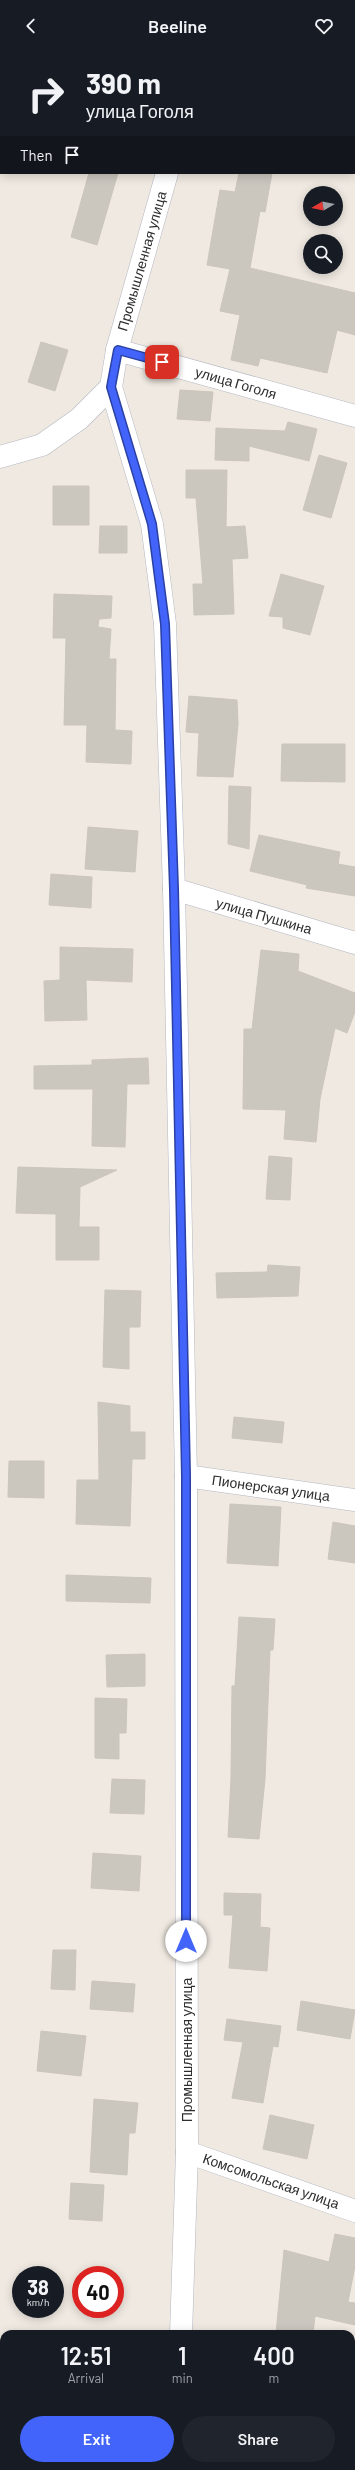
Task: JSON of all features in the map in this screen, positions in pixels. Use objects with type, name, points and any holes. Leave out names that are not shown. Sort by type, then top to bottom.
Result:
[{"type":"street","name":"Промышленная улица","points":[[167,174],[118,350],[111,387],[152,524],[165,624],[174,889],[186,1476],[187,2152],[181,2330]]},
{"type":"street","name":"улица Гоголя","points":[[118,350],[355,416]]},
{"type":"street","points":[[0,457],[42,445],[78,419],[111,387]]},
{"type":"street","name":"улица Пушкина","points":[[174,889],[355,943]]},
{"type":"street","name":"Пионерская улица","points":[[186,1476],[355,1500]]},
{"type":"street","name":"Комсомольская улица","points":[[187,2152],[355,2211]]},
{"type":"building","points":[[89,174],[118,174],[97,245],[71,237]]},
{"type":"building","points":[[239,174],[272,174],[265,212],[260,211],[250,268],[355,293],[355,335],[337,330],[327,373],[260,358],[258,366],[231,360],[240,315],[220,311],[230,269],[207,265],[220,190],[235,192]]},
{"type":"building","points":[[41,342],[68,350],[55,391],[28,382]]},
{"type":"building","points":[[180,390],[213,392],[210,421],[177,419]]},
{"type":"building","points":[[288,422],[317,429],[309,461],[249,446],[249,461],[215,460],[216,428],[285,431]]},
{"type":"building","points":[[319,455],[347,463],[331,518],[303,510]]},
{"type":"building","points":[[186,470],[227,470],[226,527],[245,526],[248,558],[232,559],[234,614],[194,615],[193,584],[203,584],[196,498],[186,498]]},
{"type":"building","points":[[53,486],[89,486],[89,525],[53,525]]},
{"type":"building","points":[[100,526],[127,526],[127,553],[99,553]]},
{"type":"building","points":[[281,574],[324,586],[310,635],[283,628],[283,617],[269,616]]},
{"type":"building","points":[[54,594],[112,596],[111,618],[99,619],[98,627],[111,629],[109,659],[116,659],[115,730],[132,731],[131,764],[86,762],[87,725],[64,725],[66,638],[53,638]]},
{"type":"building","points":[[189,696],[237,700],[238,724],[233,777],[197,776],[199,733],[186,732]]},
{"type":"building","points":[[282,744],[345,744],[345,782],[281,781]]},
{"type":"building","points":[[229,786],[251,787],[249,849],[228,844]]},
{"type":"building","points":[[88,827],[138,831],[135,872],[85,869]]},
{"type":"building","points":[[259,835],[340,852],[338,864],[355,867],[355,896],[306,888],[307,885],[250,871]]},
{"type":"building","points":[[51,874],[92,877],[91,908],[49,905]]},
{"type":"building","points":[[60,947],[133,949],[132,982],[86,980],[87,1020],[45,1021],[44,981],[60,980]]},
{"type":"building","points":[[261,950],[299,954],[298,971],[355,993],[355,1012],[347,1033],[335,1028],[320,1099],[316,1142],[284,1139],[286,1110],[243,1109],[244,1029],[252,1029]]},
{"type":"building","points":[[148,1058],[149,1084],[127,1084],[125,1147],[92,1146],[93,1089],[34,1089],[34,1066],[92,1065],[92,1060]]},
{"type":"building","points":[[269,1156],[292,1158],[290,1200],[266,1199]]},
{"type":"building","points":[[18,1167],[117,1170],[80,1187],[79,1227],[99,1227],[99,1260],[56,1260],[56,1214],[16,1213]]},
{"type":"building","points":[[268,1265],[300,1267],[298,1296],[217,1298],[216,1273],[267,1272]]},
{"type":"building","points":[[105,1290],[141,1291],[140,1327],[129,1327],[129,1369],[103,1367]]},
{"type":"building","points":[[98,1402],[130,1406],[130,1432],[145,1432],[145,1459],[132,1459],[130,1526],[76,1524],[77,1480],[99,1480]]},
{"type":"building","points":[[234,1417],[284,1422],[282,1443],[232,1438]]},
{"type":"building","points":[[9,1461],[44,1461],[44,1498],[8,1497]]},
{"type":"building","points":[[230,1504],[281,1507],[278,1566],[227,1563]]},
{"type":"building","points":[[333,1522],[355,1526],[355,1563],[328,1559]]},
{"type":"building","points":[[66,1575],[151,1578],[150,1603],[66,1601]]},
{"type":"building","points":[[239,1617],[275,1619],[273,1650],[270,1650],[265,1779],[259,1839],[228,1837],[231,1778],[232,1686],[235,1686]]},
{"type":"building","points":[[145,1654],[145,1686],[107,1687],[106,1655]]},
{"type":"building","points":[[95,1698],[127,1699],[126,1733],[119,1733],[119,1759],[95,1758]]},
{"type":"building","points":[[112,1779],[145,1780],[144,1814],[110,1813]]},
{"type":"building","points":[[93,1853],[141,1856],[139,1891],[91,1888]]},
{"type":"building","points":[[224,1893],[261,1894],[260,1927],[270,1928],[267,1971],[229,1968],[233,1915],[224,1915]]},
{"type":"building","points":[[53,1950],[76,1950],[75,1990],[51,1989]]},
{"type":"building","points":[[92,1981],[135,1984],[133,2012],[90,2009]]},
{"type":"building","points":[[301,2001],[355,2010],[350,2039],[297,2030]]},
{"type":"building","points":[[227,2019],[281,2026],[278,2047],[273,2046],[263,2103],[232,2098],[243,2042],[224,2040]]},
{"type":"building","points":[[41,2031],[86,2036],[81,2076],[37,2071]]},
{"type":"building","points":[[94,2099],[138,2103],[135,2133],[129,2133],[127,2175],[90,2172]]},
{"type":"building","points":[[270,2115],[314,2125],[307,2159],[263,2149]]},
{"type":"building","points":[[71,2183],[104,2185],[102,2221],[69,2219]]},
{"type":"building","points":[[335,2234],[355,2238],[355,2266],[348,2302],[355,2303],[355,2325],[315,2316],[313,2330],[276,2330],[284,2250],[329,2262]]},
{"type":"route","points":[[162,362],[118,350],[111,387],[152,524],[165,624],[174,889],[186,1476],[186,1941]]}]
